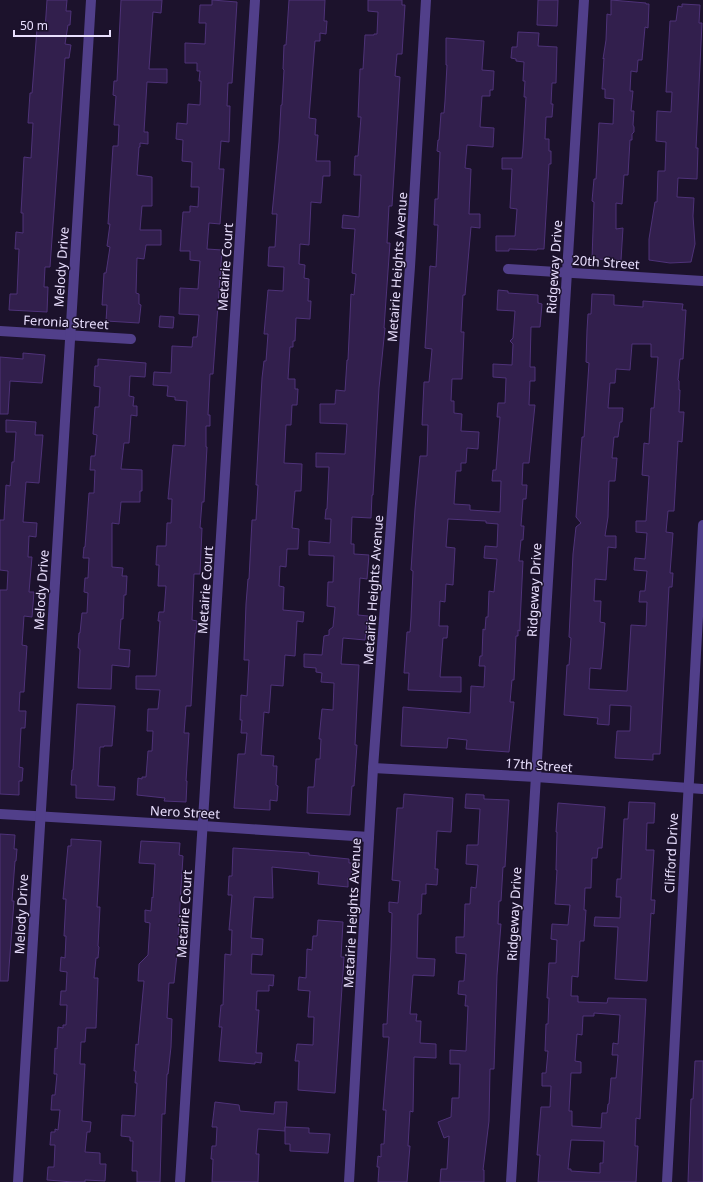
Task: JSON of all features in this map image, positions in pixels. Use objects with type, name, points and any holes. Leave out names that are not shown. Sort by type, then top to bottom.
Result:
[{"type":"street","name":"Melody Drive","points":[[18,1182],[91,0]]},
{"type":"street","name":"Metairie Court","points":[[180,1182],[255,0]]},
{"type":"street","name":"Metairie Heights Avenue","points":[[349,1182],[373,768],[410,267],[426,0]]},
{"type":"street","name":"Ridgeway Drive","points":[[511,1182],[584,0]]},
{"type":"street","name":"20th Street","points":[[508,269],[703,281]]},
{"type":"street","name":"Feronia Street","points":[[0,332],[131,339]]},
{"type":"street","name":"Clifford Drive","points":[[667,1182],[703,526]]},
{"type":"street","name":"17th Street","points":[[373,768],[536,777],[703,789]]},
{"type":"street","name":"Nero Street","points":[[0,814],[369,837]]},
{"type":"building","points":[[47,0],[67,0],[66,11],[71,11],[70,25],[68,25],[65,44],[71,45],[69,58],[65,58],[50,267],[45,267],[44,287],[48,287],[47,312],[9,310],[10,294],[17,294],[19,249],[15,249],[16,232],[23,233],[23,213],[21,213],[24,157],[31,158],[33,123],[28,123],[37,29],[45,30]]},
{"type":"building","points":[[121,0],[162,0],[161,13],[153,12],[149,69],[167,69],[167,83],[147,82],[144,132],[148,132],[148,144],[140,143],[139,147],[137,175],[152,177],[152,206],[142,206],[140,230],[161,230],[161,245],[146,245],[144,259],[137,258],[136,293],[139,294],[139,304],[141,305],[139,323],[106,321],[107,305],[102,305],[104,273],[106,273],[110,247],[107,246],[110,224],[108,224],[113,146],[118,146],[119,125],[114,125],[116,96],[113,95],[114,81],[117,81]]},
{"type":"building","points":[[212,0],[237,2],[232,83],[228,83],[227,106],[230,106],[229,142],[221,141],[219,169],[224,169],[220,224],[209,223],[207,249],[222,250],[213,374],[210,374],[208,415],[210,415],[210,426],[206,426],[207,447],[204,502],[202,502],[200,528],[202,528],[200,574],[194,574],[192,620],[197,621],[191,706],[186,706],[184,733],[189,733],[186,802],[164,801],[165,798],[137,795],[138,778],[142,779],[142,777],[146,777],[148,751],[152,751],[153,731],[147,731],[148,709],[158,709],[160,690],[136,689],[136,676],[156,676],[160,621],[158,621],[159,612],[164,612],[166,586],[158,586],[159,565],[156,565],[157,546],[166,546],[167,523],[171,523],[172,499],[168,499],[173,445],[185,446],[187,401],[175,400],[175,397],[167,396],[168,386],[153,385],[154,372],[171,373],[172,346],[192,347],[193,337],[197,337],[199,315],[179,314],[180,288],[198,289],[200,261],[190,260],[190,251],[180,251],[183,212],[190,212],[190,206],[198,207],[199,187],[191,187],[192,162],[182,161],[183,140],[176,139],[177,123],[187,124],[188,104],[200,105],[200,71],[197,71],[197,63],[185,63],[185,43],[205,44],[206,23],[199,23],[200,5],[212,5]]},
{"type":"building","points":[[289,0],[325,0],[324,21],[327,21],[326,34],[320,33],[320,41],[315,41],[309,118],[316,119],[315,135],[318,135],[316,161],[330,161],[330,176],[323,176],[321,203],[311,202],[309,245],[300,244],[299,264],[305,265],[304,278],[309,279],[308,301],[311,301],[310,319],[296,318],[295,341],[293,341],[293,347],[290,347],[288,379],[295,379],[295,389],[298,389],[297,405],[292,405],[291,425],[286,425],[284,463],[302,464],[301,491],[295,491],[292,528],[299,529],[298,549],[287,549],[286,567],[280,566],[279,586],[284,587],[283,610],[304,612],[303,622],[297,621],[295,656],[285,655],[283,686],[271,685],[269,713],[264,712],[261,755],[274,756],[273,766],[277,766],[277,801],[270,800],[270,810],[234,808],[238,754],[245,754],[247,733],[241,733],[241,695],[247,696],[249,660],[244,660],[246,604],[249,579],[252,520],[256,520],[258,485],[256,485],[262,378],[264,361],[266,361],[268,334],[264,334],[268,290],[283,291],[284,267],[268,266],[269,247],[275,247],[277,214],[272,214],[282,105],[284,45],[286,45]]},
{"type":"building","points":[[368,0],[402,0],[402,5],[405,5],[402,54],[397,54],[395,76],[400,77],[392,206],[389,206],[387,243],[390,243],[371,518],[352,517],[351,544],[354,544],[354,554],[369,555],[367,579],[360,578],[358,615],[368,616],[365,640],[343,638],[341,664],[359,665],[355,745],[357,745],[350,815],[307,813],[308,787],[314,787],[316,759],[320,759],[321,739],[319,739],[322,709],[333,710],[334,683],[321,682],[322,673],[316,672],[316,668],[304,667],[304,654],[322,655],[324,636],[329,635],[329,630],[333,627],[335,607],[327,606],[328,582],[333,582],[334,556],[309,555],[309,541],[330,543],[331,519],[325,519],[327,509],[329,467],[316,467],[316,453],[345,454],[347,424],[320,423],[320,404],[335,404],[336,390],[345,391],[351,294],[354,295],[356,274],[352,273],[355,229],[342,228],[343,215],[359,217],[361,175],[354,175],[355,156],[358,156],[361,117],[358,117],[360,69],[363,69],[365,35],[377,34],[378,12],[368,11]]},
{"type":"building","points":[[538,0],[558,0],[557,26],[537,25]]},
{"type":"building","points":[[611,0],[649,4],[648,28],[645,27],[642,60],[638,60],[637,72],[631,71],[630,91],[633,91],[631,111],[634,111],[634,132],[632,134],[632,140],[630,140],[628,175],[624,175],[622,204],[616,203],[616,229],[623,228],[621,260],[592,259],[594,202],[592,201],[594,179],[596,179],[599,123],[613,124],[614,99],[605,98],[605,89],[602,89],[607,14],[611,15]]},
{"type":"building","points":[[682,4],[700,5],[699,23],[702,23],[696,148],[698,148],[697,179],[678,178],[677,197],[694,198],[693,216],[695,244],[691,262],[670,263],[649,260],[649,239],[655,202],[657,202],[658,171],[665,171],[666,142],[656,141],[657,111],[671,112],[672,92],[666,92],[670,21],[676,21],[678,6],[682,7]]},
{"type":"building","points":[[518,32],[539,33],[538,46],[557,47],[556,83],[552,83],[552,117],[546,117],[545,139],[549,139],[551,164],[549,164],[544,249],[509,249],[509,251],[496,251],[496,236],[515,236],[517,209],[510,208],[512,169],[502,169],[502,158],[522,158],[526,97],[524,97],[525,81],[523,81],[524,62],[516,61],[516,59],[511,58],[512,47],[517,47]]},
{"type":"building","points":[[446,38],[484,41],[482,70],[494,71],[493,90],[490,90],[490,96],[482,96],[480,127],[494,128],[493,147],[467,145],[465,168],[471,169],[469,214],[480,214],[480,228],[471,227],[465,295],[463,295],[461,332],[464,332],[462,379],[452,379],[451,401],[454,401],[454,413],[462,414],[461,431],[479,432],[478,449],[467,448],[466,463],[461,463],[461,471],[456,471],[454,504],[470,505],[470,510],[500,512],[501,481],[492,481],[493,470],[496,470],[500,417],[497,417],[498,403],[505,403],[506,378],[493,377],[493,364],[512,365],[513,344],[510,341],[513,338],[515,311],[497,310],[498,290],[508,291],[508,293],[538,295],[538,303],[542,304],[540,327],[531,327],[530,367],[535,367],[535,381],[530,381],[529,405],[535,405],[529,463],[523,463],[522,485],[527,485],[526,499],[523,499],[521,526],[524,526],[519,561],[523,561],[520,631],[518,630],[518,636],[516,636],[514,680],[512,680],[510,702],[514,702],[509,752],[466,749],[467,740],[448,738],[447,748],[401,746],[403,707],[470,713],[471,686],[484,687],[485,666],[479,666],[480,656],[482,656],[483,629],[485,630],[486,617],[488,617],[489,591],[494,592],[497,559],[484,558],[485,546],[497,547],[498,524],[486,523],[486,521],[448,519],[446,547],[455,548],[453,585],[446,584],[445,602],[440,601],[439,626],[448,626],[447,638],[443,638],[440,677],[461,677],[461,692],[408,690],[409,673],[404,673],[407,632],[410,632],[411,618],[413,571],[411,570],[415,509],[420,456],[427,456],[428,425],[422,425],[424,382],[429,382],[432,349],[425,348],[430,266],[436,267],[438,225],[434,225],[435,199],[438,199],[440,152],[437,151],[441,113],[444,113],[445,101],[447,65]]},
{"type":"building","points":[[592,294],[614,295],[614,305],[643,307],[643,301],[683,304],[682,310],[686,310],[683,359],[680,359],[678,380],[680,390],[679,412],[684,412],[682,442],[678,441],[674,511],[668,511],[666,532],[673,533],[670,573],[673,573],[672,587],[669,587],[660,754],[653,754],[653,760],[615,758],[617,731],[630,731],[631,706],[610,705],[609,725],[597,724],[598,718],[564,715],[567,665],[569,665],[571,638],[569,637],[573,554],[576,527],[581,523],[576,517],[582,437],[584,437],[589,363],[586,362],[588,314],[591,314]],"holes":[[[632,344],[651,344],[651,357],[658,357],[654,408],[651,408],[649,444],[644,443],[642,475],[649,476],[646,521],[636,521],[636,532],[647,533],[645,559],[635,558],[634,570],[647,571],[645,591],[640,591],[639,602],[647,602],[646,626],[631,625],[627,691],[589,689],[590,668],[601,669],[605,623],[600,622],[601,601],[594,601],[595,579],[606,580],[608,547],[616,548],[616,536],[605,536],[608,517],[609,481],[615,481],[617,458],[612,458],[614,437],[618,437],[620,422],[622,422],[623,408],[608,408],[610,383],[615,383],[616,369],[630,370]]]},
{"type":"building","points":[[160,316],[174,317],[173,328],[159,327]]},
{"type":"building","points":[[23,353],[45,355],[42,383],[10,381],[8,414],[0,414],[0,357],[23,359]]},
{"type":"building","points":[[98,359],[146,363],[145,377],[130,376],[129,396],[134,397],[133,406],[137,406],[137,416],[131,415],[129,443],[124,443],[121,469],[142,470],[142,491],[140,491],[140,502],[121,502],[119,524],[112,523],[112,567],[123,568],[122,576],[127,576],[126,595],[124,595],[123,619],[121,619],[119,649],[130,650],[129,667],[112,665],[111,689],[78,688],[80,650],[78,648],[79,633],[82,613],[87,613],[88,593],[84,592],[85,578],[88,578],[89,558],[83,558],[89,493],[94,493],[95,470],[90,470],[91,456],[95,456],[97,435],[93,434],[95,407],[99,407],[100,387],[94,386],[95,366],[98,366]]},
{"type":"building","points":[[6,420],[36,422],[35,435],[43,435],[39,483],[26,482],[23,522],[37,523],[36,537],[29,536],[28,557],[32,557],[29,592],[34,592],[32,617],[24,616],[22,645],[27,646],[24,692],[20,692],[19,711],[26,711],[25,728],[21,728],[19,767],[23,768],[22,781],[19,781],[19,795],[0,794],[0,590],[7,590],[8,571],[0,570],[0,520],[4,520],[6,485],[10,486],[12,462],[14,462],[16,432],[6,432]]},
{"type":"building","points":[[77,704],[115,706],[112,746],[100,747],[98,786],[115,787],[114,800],[76,798],[76,785],[71,785]]},
{"type":"building","points":[[404,794],[453,798],[451,832],[437,831],[435,869],[438,869],[437,885],[426,884],[426,894],[422,894],[421,914],[418,914],[417,958],[435,959],[434,976],[413,975],[410,1014],[417,1014],[416,1021],[421,1021],[420,1043],[436,1044],[436,1058],[414,1057],[413,1112],[410,1111],[408,1146],[410,1146],[407,1182],[378,1182],[378,1156],[381,1157],[381,1144],[384,1144],[386,1110],[383,1110],[389,1037],[383,1037],[383,1024],[387,1024],[391,949],[392,913],[389,912],[389,902],[398,903],[400,881],[392,880],[397,808],[403,808]]},
{"type":"building","points":[[466,794],[484,795],[484,799],[509,800],[505,867],[503,867],[501,901],[499,901],[498,924],[501,924],[497,975],[494,1069],[490,1069],[489,1121],[483,1170],[484,1182],[440,1182],[441,1169],[447,1169],[449,1136],[444,1138],[438,1122],[451,1117],[452,1098],[459,1098],[460,1064],[450,1064],[450,1050],[466,1051],[468,1006],[465,1006],[466,995],[458,994],[459,981],[464,981],[466,954],[456,953],[456,937],[464,937],[465,904],[470,904],[471,887],[476,888],[478,865],[466,864],[467,845],[478,845],[480,809],[465,808]]},
{"type":"building","points":[[629,802],[655,803],[654,823],[647,823],[646,850],[654,850],[651,900],[655,900],[654,914],[651,913],[647,981],[615,979],[618,927],[594,926],[595,917],[620,918],[621,897],[616,897],[617,879],[621,879],[624,819],[628,819]]},
{"type":"building","points":[[558,803],[605,807],[602,848],[598,848],[597,858],[592,858],[591,888],[585,888],[584,910],[586,910],[584,941],[580,941],[578,977],[572,976],[571,996],[578,996],[578,1002],[607,1003],[608,998],[646,999],[640,1119],[636,1118],[635,1146],[638,1146],[636,1182],[538,1182],[540,1155],[537,1155],[541,1107],[550,1107],[551,1086],[542,1086],[542,1073],[546,1073],[548,1051],[545,1051],[546,1024],[548,1024],[549,998],[547,998],[549,963],[556,963],[557,940],[551,939],[552,924],[568,925],[570,905],[555,904],[557,870],[556,832]],"holes":[[[594,1013],[620,1015],[618,1044],[613,1043],[612,1055],[618,1055],[616,1078],[611,1078],[609,1104],[607,1113],[602,1113],[601,1128],[572,1126],[572,1111],[569,1111],[571,1073],[581,1073],[581,1062],[575,1061],[577,1034],[582,1035],[583,1016],[594,1016]],[[571,1140],[604,1141],[603,1163],[600,1163],[600,1173],[571,1171],[571,1169],[568,1169]]]},
{"type":"building","points":[[0,834],[15,835],[14,849],[17,849],[12,901],[14,901],[8,981],[0,981]]},
{"type":"building","points":[[71,839],[101,841],[97,907],[100,907],[99,947],[98,958],[96,958],[94,978],[98,978],[96,1028],[86,1028],[85,1042],[81,1042],[80,1064],[85,1064],[82,1121],[91,1122],[90,1132],[87,1132],[85,1152],[100,1153],[100,1164],[106,1164],[105,1181],[85,1180],[85,1182],[73,1182],[47,1180],[48,1167],[54,1167],[55,1145],[50,1145],[51,1132],[55,1132],[55,1129],[58,1130],[60,1110],[51,1110],[52,1095],[55,1095],[57,1074],[54,1074],[55,1048],[57,1049],[58,1027],[63,1028],[63,1025],[66,1025],[67,1005],[60,1005],[61,991],[66,991],[67,972],[60,971],[61,957],[65,958],[66,936],[64,936],[66,899],[63,899],[68,846],[71,846]]},
{"type":"building","points":[[141,841],[180,843],[179,855],[183,856],[174,983],[169,983],[167,1018],[172,1019],[171,1047],[167,1074],[165,1114],[162,1114],[160,1182],[137,1182],[137,1171],[132,1171],[133,1141],[130,1141],[130,1137],[121,1136],[122,1115],[135,1116],[137,1083],[135,1083],[136,1071],[134,1071],[144,981],[138,981],[139,964],[148,955],[150,923],[145,922],[145,910],[151,911],[152,897],[153,898],[155,864],[139,863]]},
{"type":"building","points":[[233,848],[309,853],[309,855],[349,859],[349,863],[353,863],[351,879],[348,878],[348,887],[318,884],[319,872],[272,867],[273,898],[254,897],[251,938],[263,939],[262,955],[252,954],[251,974],[274,975],[273,986],[269,985],[269,991],[257,991],[256,1010],[259,1010],[256,1053],[262,1053],[261,1063],[255,1062],[255,1064],[219,1061],[222,1027],[219,1027],[221,1005],[223,1005],[225,954],[231,955],[232,930],[229,930],[232,895],[228,895],[229,876],[232,876]]},
{"type":"building","points":[[318,920],[343,922],[341,957],[344,957],[335,1093],[298,1090],[299,1061],[295,1061],[297,1044],[313,1045],[314,1017],[308,1017],[310,991],[298,990],[299,977],[306,978],[307,949],[312,950],[313,936],[317,936]]},
{"type":"building","points":[[695,1061],[703,1061],[703,1182],[688,1182],[691,1099],[693,1099]]},
{"type":"building","points":[[215,1102],[239,1105],[240,1111],[274,1114],[275,1102],[287,1102],[285,1131],[258,1129],[256,1154],[259,1154],[258,1182],[212,1182],[212,1146],[216,1146],[217,1127],[212,1127]]},
{"type":"building","points":[[285,1127],[309,1128],[309,1133],[330,1134],[328,1153],[290,1151],[290,1144],[285,1144]]}]
